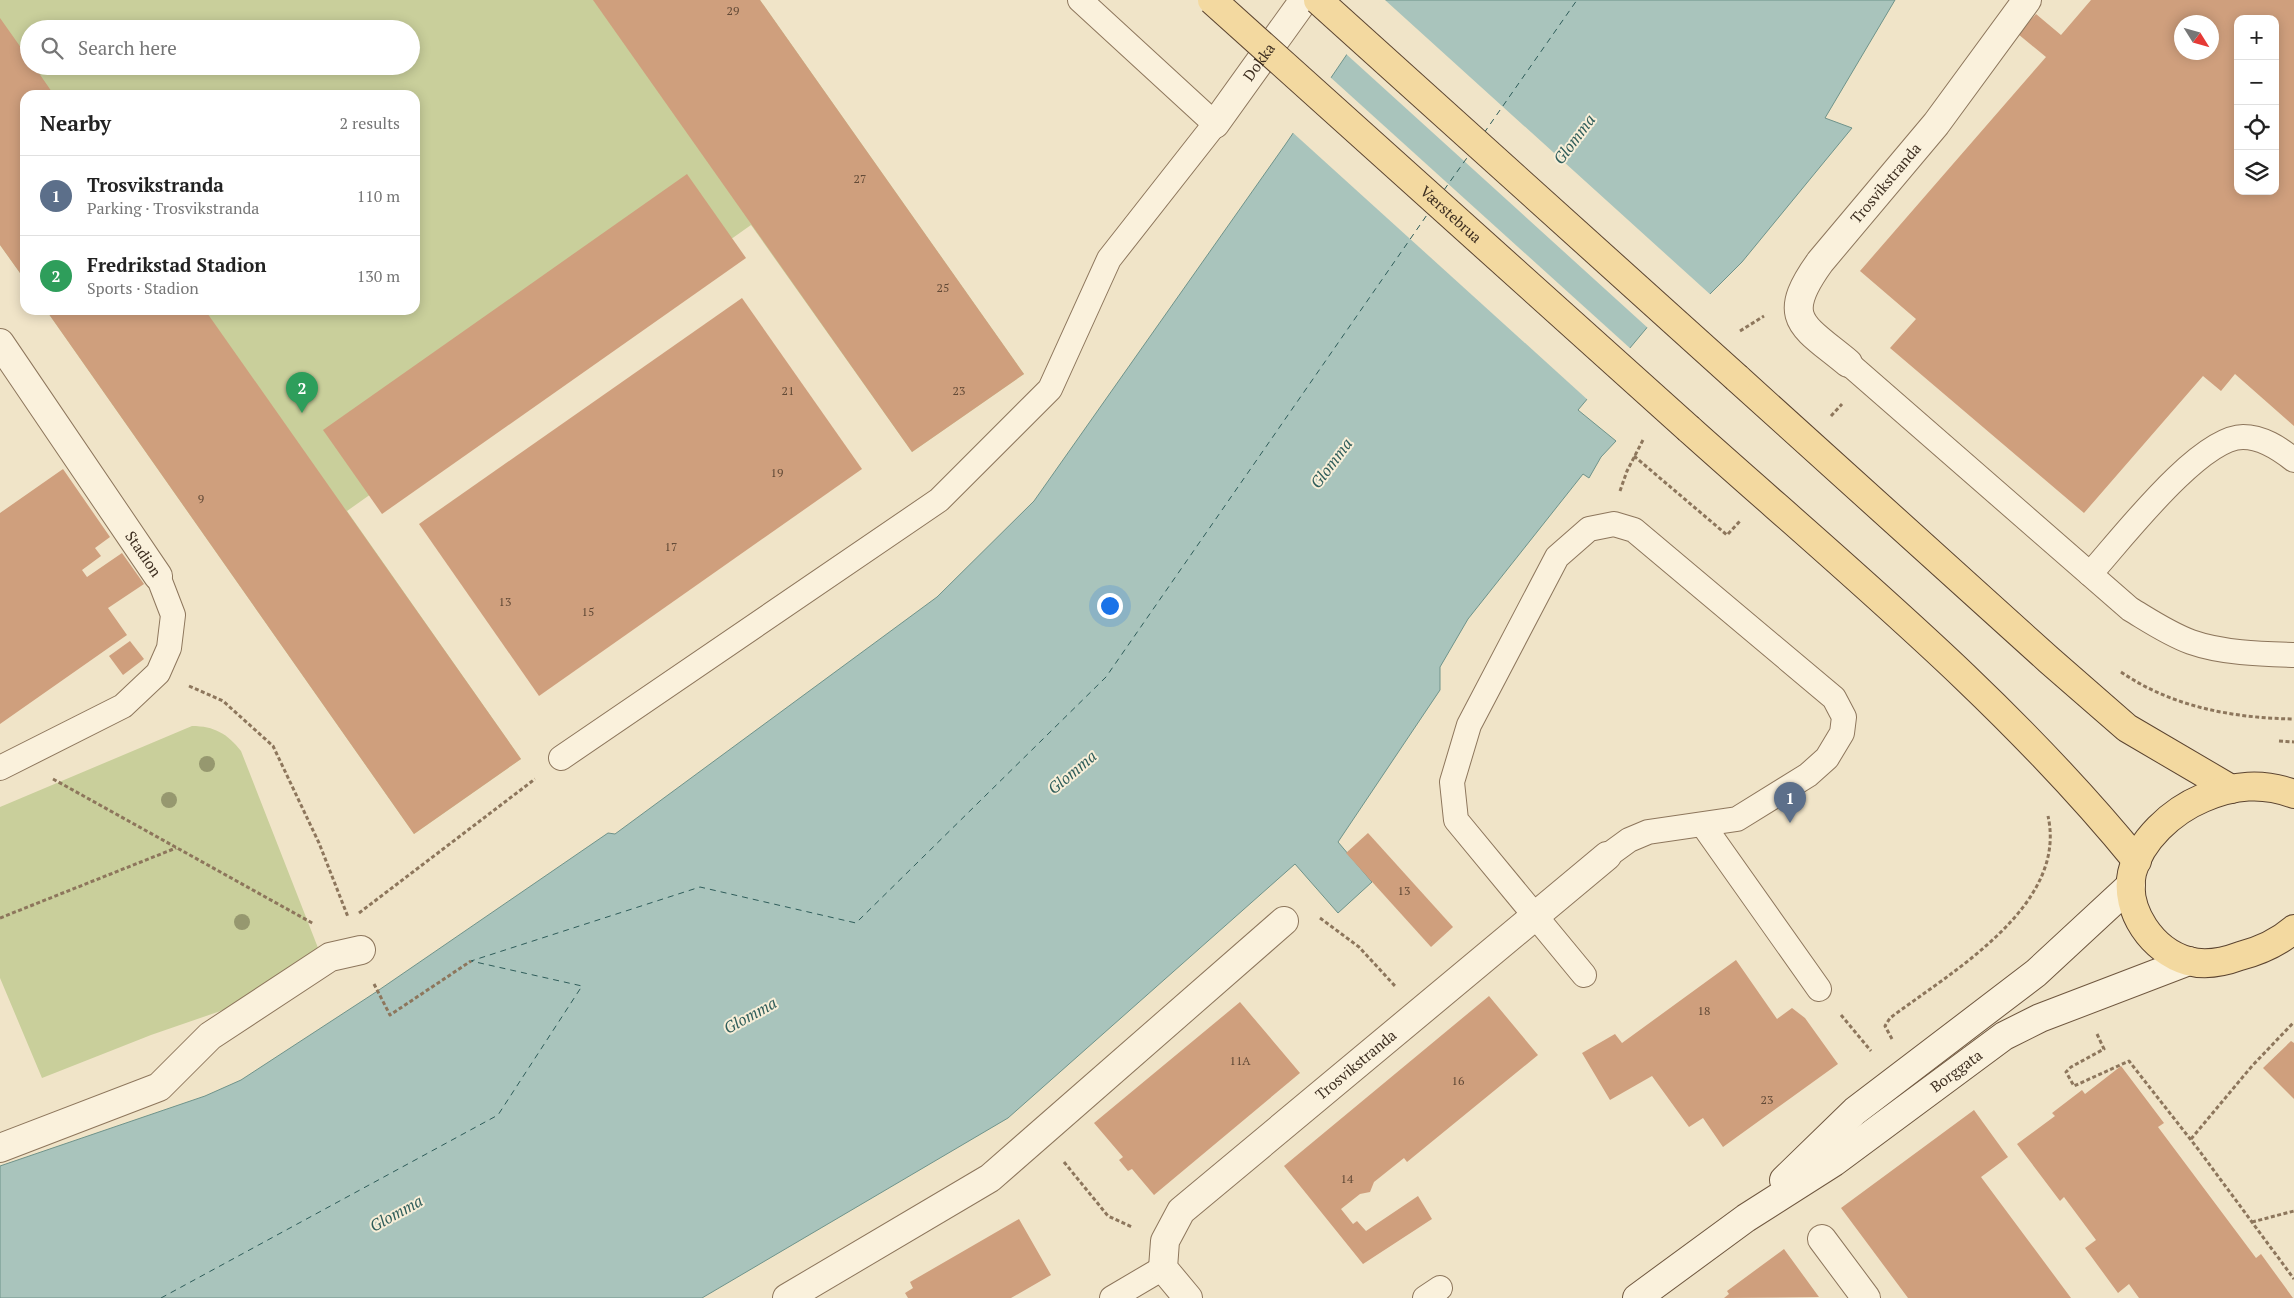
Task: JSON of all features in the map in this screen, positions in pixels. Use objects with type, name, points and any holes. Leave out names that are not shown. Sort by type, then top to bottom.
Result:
[{"type":"main road","name":"Værstebrua","points":[[1212,0],[1976,688],[2055,765],[2092,806],[2134,873]]},
{"type":"main road","points":[[1318,0],[2049,660],[2127,728],[2231,789]]},
{"type":"main road","points":[[2294,794],[2268,786],[2248,785],[2195,802],[2168,819],[2157,830],[2134,873],[2139,921],[2156,943],[2170,954],[2189,961],[2211,963],[2226,961],[2272,944],[2294,929]]},
{"type":"street","name":"Dokka","points":[[1215,124],[1304,0]]},
{"type":"street","name":"Trosvikstranda","points":[[1848,363],[1808,330],[1801,320],[1798,299],[1805,284],[1820,262],[1936,124],[2027,0]]},
{"type":"street","name":"Stadion","points":[[0,343],[158,576]]},
{"type":"street","name":"Trosvikstranda","points":[[1163,1268],[1166,1241],[1181,1211],[1607,856]]},
{"type":"street","name":"Borggata","points":[[1746,1218],[1855,1111],[2036,973],[2134,873]]},
{"type":"street","points":[[787,1298],[990,1178],[1284,921]]},
{"type":"street","points":[[0,1148],[159,1087],[210,1036],[330,957],[361,950]]},
{"type":"street","name":"Borggata","points":[[1637,1298],[1746,1218],[1834,1162],[2004,1036],[2040,1018],[2189,961]]},
{"type":"street","points":[[1822,1240],[1866,1298]]},
{"type":"street","points":[[1163,1268],[1188,1298]]},
{"type":"lane","points":[[561,758],[939,500],[1050,390],[1109,259],[1215,124],[1080,0]]},
{"type":"lane","points":[[1848,363],[2130,609],[2159,628],[2192,642],[2228,650],[2294,655]]},
{"type":"lane","points":[[2090,574],[2173,481],[2195,459],[2218,444],[2241,437],[2258,439],[2281,450],[2294,460]]},
{"type":"lane","points":[[1584,975],[1456,820],[1452,782],[1468,725],[1556,557],[1590,528],[1614,524],[1634,530],[1834,698],[1844,717],[1842,734],[1827,758],[1808,775],[1737,819],[1648,832],[1629,840],[1607,856]]},
{"type":"lane","name":"Stadion","points":[[0,768],[122,706],[158,673],[169,648],[173,615],[158,576]]},
{"type":"lane","points":[[1703,825],[1819,989]]},
{"type":"lane","points":[[1112,1298],[1163,1268]]},
{"type":"path","points":[[1828,420],[1843,402]]},
{"type":"path","points":[[1634,456],[1727,536],[1742,519]]},
{"type":"path","points":[[2116,668],[2132,679],[2169,698],[2202,709],[2261,718],[2294,719]]},
{"type":"path","points":[[158,673],[223,701],[273,746],[319,844],[350,921]]},
{"type":"path","points":[[2280,741],[2294,742]]},
{"type":"path","points":[[358,915],[561,758]]},
{"type":"path","points":[[46,775],[361,950]]},
{"type":"path","points":[[1894,1044],[1885,1026],[1890,1018],[1994,938],[2008,926],[2030,899],[2045,873],[2049,848],[2049,817],[2045,810]]},
{"type":"path","points":[[0,918],[177,848]]},
{"type":"path","points":[[1284,921],[1292,917],[1320,918],[1359,947],[1406,997],[1416,1014]]},
{"type":"path","points":[[397,1010],[471,961]]},
{"type":"path","points":[[1819,989],[1871,1051]]},
{"type":"path","points":[[2191,1139],[2252,1066],[2294,1022]]},
{"type":"path","points":[[2097,1034],[2104,1049],[2071,1067],[2066,1072],[2074,1086],[2129,1061],[2191,1139],[2294,1279]]},
{"type":"path","points":[[1041,1134],[1108,1216],[1166,1241]]},
{"type":"path","points":[[2252,1222],[2294,1211]]},
{"type":"green space","points":[[0,0],[760,0],[1024,374],[912,452],[751,225],[347,511],[521,759],[414,834],[50,315],[420,315],[420,90],[20,90],[20,273],[0,245]]},
{"type":"green space","points":[[192,726],[214,729],[220,732],[241,751],[320,953],[235,1006],[151,1035],[42,1078],[0,978],[0,807]]},
{"type":"water","name":"Glomma","points":[[1384,0],[1895,0],[1825,118],[1852,128],[1742,262],[1706,298],[1686,281],[1578,410],[1616,441],[1601,457],[1589,478],[1583,474],[1468,619],[1440,667],[1440,690],[1338,842],[1372,882],[1338,913],[1295,864],[1008,1118],[702,1298],[0,1298],[0,1166],[205,1096],[241,1080],[376,992],[608,833],[615,834],[937,597],[1034,501],[1285,145]]},
{"type":"pier","points":[[1381,0],[1385,0],[1712,296],[1705,301],[1686,284],[1649,329],[1345,53]]},
{"type":"pier","points":[[1329,76],[1632,350],[1589,401],[1291,131]]},
{"type":"building","points":[[593,0],[760,0],[1024,374],[912,452]]},
{"type":"building","points":[[2091,0],[2294,0],[2294,426],[2235,374],[2221,391],[2203,376],[2084,513],[1890,348],[1916,319],[1860,271],[2046,57],[2018,34],[2036,14],[2061,35]]},
{"type":"building","points":[[0,18],[20,46],[20,75],[40,75],[51,90],[20,90],[20,273],[0,245]]},
{"type":"building","points":[[687,174],[746,258],[382,514],[323,430]]},
{"type":"building","points":[[742,298],[862,469],[539,696],[419,524]]},
{"type":"building","points":[[50,315],[209,315],[521,759],[414,834]]},
{"type":"building","points":[[63,469],[110,537],[95,548],[101,556],[82,570],[87,577],[122,553],[144,584],[108,608],[127,635],[0,724],[0,513]]},
{"type":"building","points":[[130,641],[144,659],[123,675],[109,656]]},
{"type":"building","points":[[1368,833],[1453,927],[1431,947],[1346,853]]},
{"type":"building","points":[[1736,960],[1777,1019],[1792,1008],[1805,1018],[1838,1064],[1723,1147],[1703,1118],[1689,1127],[1652,1076],[1610,1100],[1582,1053],[1615,1034],[1622,1043]]},
{"type":"building","points":[[1489,996],[1538,1055],[1407,1162],[1404,1158],[1374,1182],[1370,1192],[1360,1194],[1341,1209],[1353,1224],[1357,1221],[1366,1231],[1418,1196],[1432,1219],[1363,1264],[1284,1166]]},
{"type":"building","points":[[1240,1002],[1300,1073],[1154,1195],[1132,1169],[1128,1171],[1119,1160],[1123,1157],[1094,1123]]},
{"type":"building","points":[[2291,1041],[2294,1043],[2294,1099],[2263,1068]]},
{"type":"building","points":[[2121,1066],[2164,1123],[2158,1127],[2256,1258],[2261,1254],[2293,1298],[2139,1298],[2129,1284],[2118,1293],[2085,1248],[2096,1240],[2064,1197],[2060,1201],[2017,1144],[2055,1116],[2052,1113],[2082,1090],[2085,1094]]},
{"type":"building","points":[[1974,1110],[2008,1157],[1981,1177],[2071,1298],[1908,1298],[1841,1208]]},
{"type":"building","points":[[1019,1219],[1051,1275],[1011,1298],[908,1298],[905,1293],[913,1288],[910,1282]]},
{"type":"building","points":[[1784,1249],[1819,1297],[1724,1298],[1729,1294],[1727,1291]]},
{"type":"ferry route","points":[[1484,133],[1577,0]]},
{"type":"ferry route","points":[[1444,190],[1469,155]]},
{"type":"ferry route","points":[[161,1298],[498,1115],[582,986],[471,961],[700,887],[856,923],[1106,677],[1429,212]]},
{"type":"place","name":"Fredrikstad Stadion","points":[[302,413]]},
{"type":"place","name":"Trosvikstranda","points":[[1790,823]]}]
